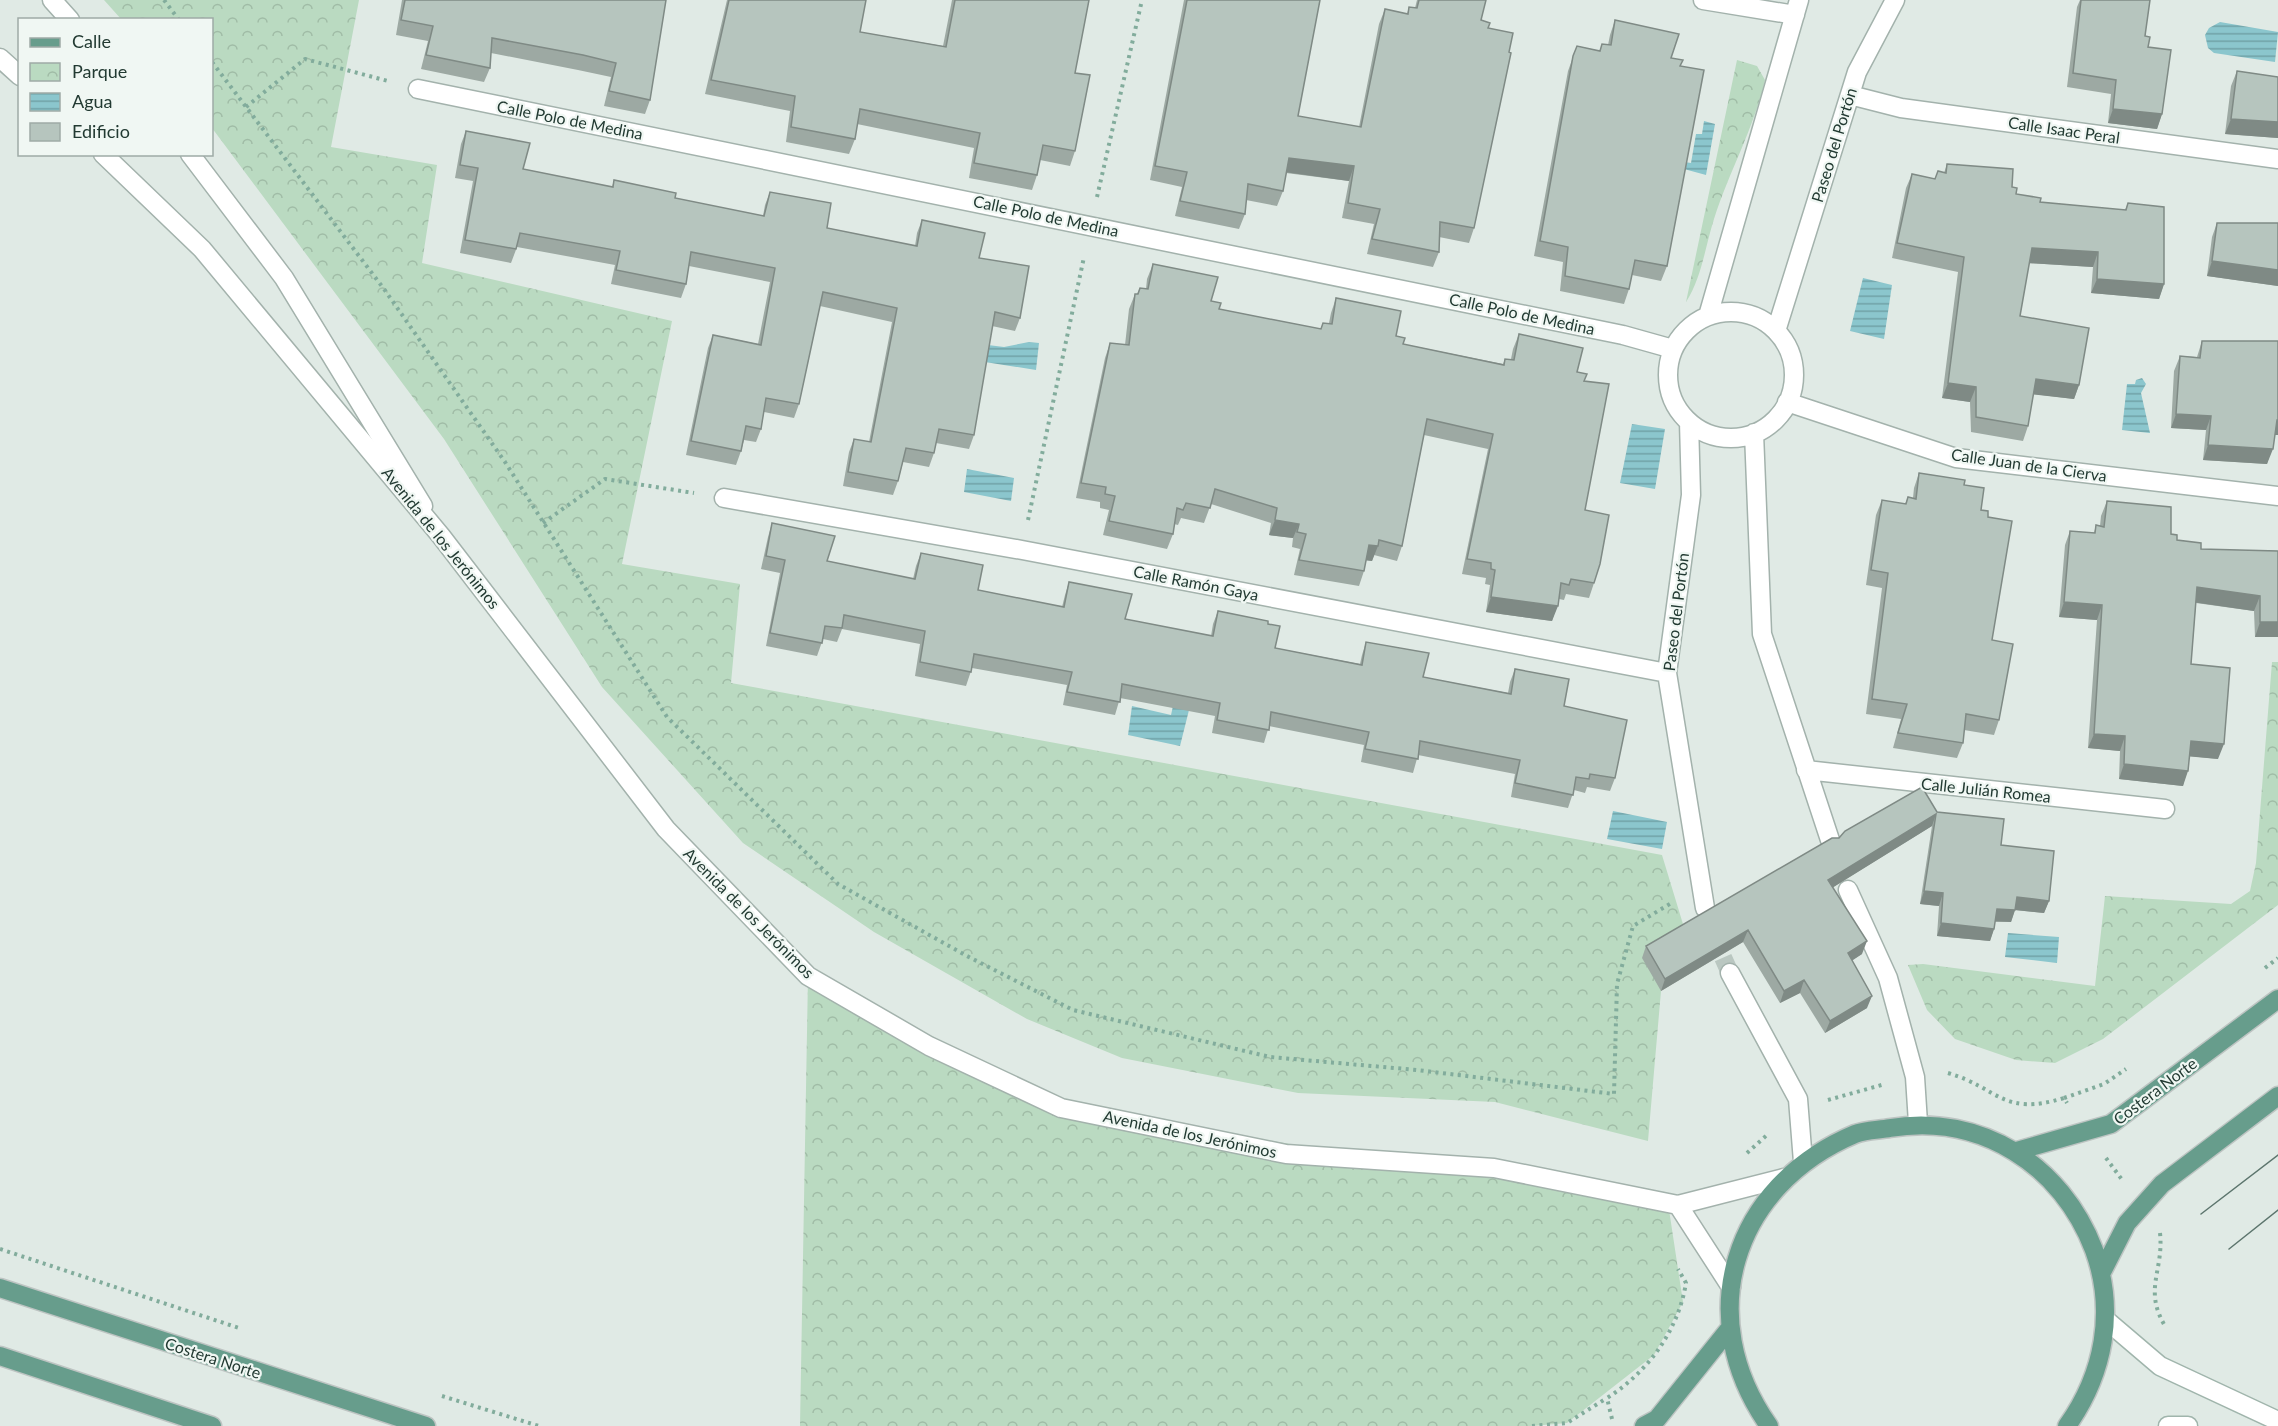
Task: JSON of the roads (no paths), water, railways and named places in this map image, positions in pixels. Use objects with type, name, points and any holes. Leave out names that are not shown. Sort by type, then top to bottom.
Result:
[{"type":"main road","name":"Costera Norte","points":[[2017,1151],[2111,1124],[2278,999]]},
{"type":"main road","points":[[2102,1272],[2127,1223],[2162,1184],[2278,1096]]},
{"type":"main road","points":[[1769,1426],[1753,1403],[1737,1367],[1730,1328],[1731,1287],[1740,1247],[1759,1210],[1784,1178],[1803,1162],[1856,1133],[1918,1123],[1969,1130],[2017,1151],[2056,1184],[2085,1225],[2102,1272],[2106,1320],[2100,1363],[2083,1404],[2067,1426]]},
{"type":"main road","name":"Costera Norte","points":[[0,1288],[426,1426]]},
{"type":"main road","points":[[1644,1426],[1658,1419],[1730,1328]]},
{"type":"main road","points":[[0,1356],[212,1426]]},
{"type":"street","points":[[51,0],[68,18]]},
{"type":"street","points":[[1703,0],[1797,8],[1708,316]]},
{"type":"street","name":"Paseo del Portón","points":[[1776,331],[1857,72],[1896,0]]},
{"type":"street","points":[[0,58],[18,74]]},
{"type":"street","name":"Calle Polo de Medina","points":[[418,89],[1623,335],[1673,349]]},
{"type":"street","name":"Calle Isaac Peral","points":[[1850,95],[1901,108],[2278,159]]},
{"type":"street","name":"Avenida de los Jerónimos","points":[[105,156],[202,249],[441,536],[666,829],[808,976],[929,1046],[1061,1108],[1286,1154],[1494,1168],[1678,1205]]},
{"type":"street","points":[[192,156],[284,278],[441,536]]},
{"type":"street","points":[[1726,312],[1744,313],[1761,320],[1776,331],[1787,347],[1793,365],[1793,384],[1787,402],[1768,426],[1738,437],[1721,437],[1689,422],[1677,406],[1670,388],[1668,369],[1673,349],[1687,329],[1708,316],[1726,312]]},
{"type":"street","name":"Calle Juan de la Cierva","points":[[1787,402],[1956,458],[2278,496]]},
{"type":"street","name":"Paseo del Portón","points":[[1689,422],[1691,495],[1666,673],[1705,908]]},
{"type":"street","points":[[1754,433],[1762,634],[1830,840]]},
{"type":"street","name":"Calle Ramón Gaya","points":[[724,498],[1022,550],[1666,673]]},
{"type":"street","name":"Calle Julián Romea","points":[[1806,770],[2165,809]]},
{"type":"street","points":[[1848,890],[1888,978],[1915,1077],[1918,1123]]},
{"type":"street","points":[[1730,973],[1798,1099],[1803,1162]]},
{"type":"street","points":[[1731,1287],[1678,1205],[1784,1178]]},
{"type":"street","points":[[2106,1320],[2160,1366],[2278,1421]]},
{"type":"street","points":[[2169,1426],[2188,1426]]},
{"type":"water","points":[[2220,22],[2278,32],[2275,62],[2214,53],[2208,48],[2205,35],[2209,28]]},
{"type":"water","points":[[1704,121],[1715,124],[1706,175],[1684,169],[1684,162],[1691,163],[1696,134],[1702,134]]},
{"type":"water","points":[[1863,278],[1892,285],[1884,339],[1850,331]]},
{"type":"water","points":[[1029,342],[1039,343],[1036,370],[985,362],[988,345],[1004,347]]},
{"type":"water","points":[[2142,378],[2146,384],[2141,393],[2150,433],[2122,430],[2127,384],[2135,384],[2136,380]]},
{"type":"water","points":[[1632,424],[1665,429],[1655,489],[1620,483]]},
{"type":"water","points":[[967,469],[1014,478],[1011,501],[964,492]]},
{"type":"water","points":[[1132,706],[1171,715],[1173,706],[1189,710],[1180,746],[1128,735]]},
{"type":"water","points":[[1613,811],[1667,822],[1662,849],[1607,839]]},
{"type":"water","points":[[2008,933],[2059,937],[2057,963],[2005,957]]},
{"type":"tunnel","points":[[1712,933],[1730,973]]},
{"type":"tram line","points":[[2201,1214],[2278,1155]]},
{"type":"tram line","points":[[2229,1249],[2278,1210]]}]
